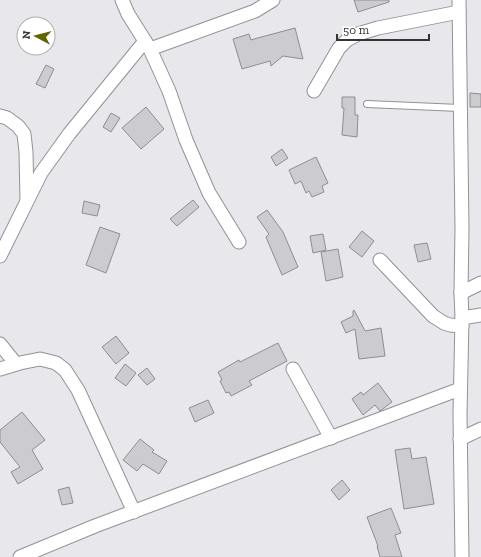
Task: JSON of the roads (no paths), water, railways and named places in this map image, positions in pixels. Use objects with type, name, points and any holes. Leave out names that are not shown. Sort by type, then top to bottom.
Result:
[{"type":"street","points":[[122,0],[128,14],[147,45],[169,91],[186,140],[209,193],[239,242]]},
{"type":"street","points":[[0,256],[41,173],[69,134],[147,45],[255,11],[273,0]]},
{"type":"street","points":[[314,91],[339,48],[347,40],[358,34],[459,6],[462,228],[460,389],[462,557]]},
{"type":"street","points":[[0,116],[7,118],[18,126],[24,134],[27,201]]},
{"type":"street","points":[[380,260],[433,316],[444,323],[450,325],[481,315]]},
{"type":"street","points":[[461,293],[481,284]]},
{"type":"street","points":[[0,344],[16,364]]},
{"type":"street","points":[[0,370],[16,364],[40,359],[56,363],[65,370],[78,390],[134,512]]},
{"type":"street","points":[[293,369],[331,438]]},
{"type":"street","points":[[20,557],[96,526],[460,389]]},
{"type":"street","points":[[460,439],[481,429]]},
{"type":"lane","points":[[367,104],[460,108]]}]
